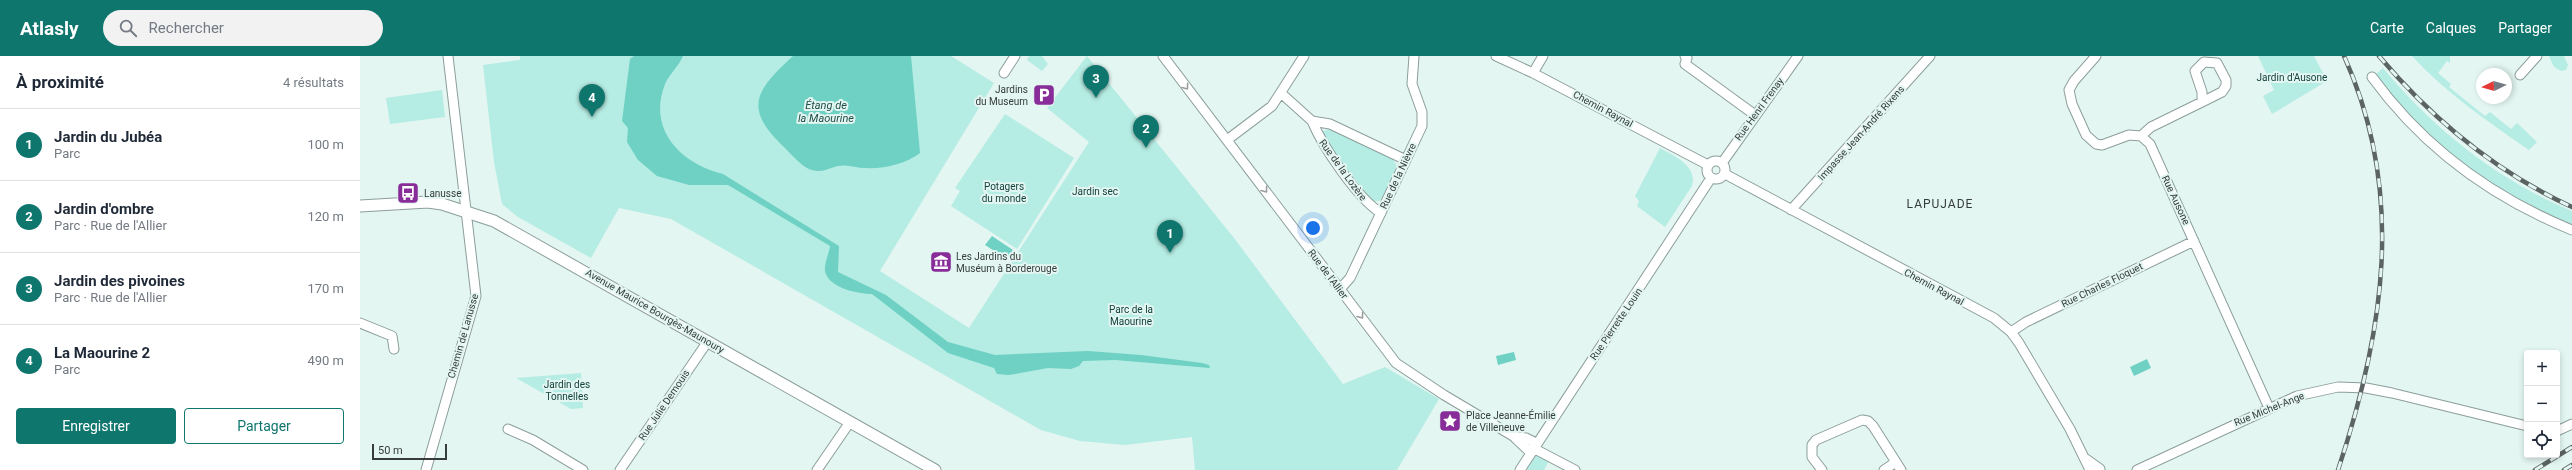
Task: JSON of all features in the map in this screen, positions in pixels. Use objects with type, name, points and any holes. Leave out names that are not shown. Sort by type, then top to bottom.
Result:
[{"type":"street","name":"Chemin de Lanusse","points":[[426,470],[476,296],[448,56]]},
{"type":"street","points":[[1004,73],[1015,56]]},
{"type":"street","name":"Rue de l'Allier","points":[[1162,56],[1396,363],[1533,448],[1575,470]]},
{"type":"street","points":[[1227,140],[1272,106],[1282,94],[1304,56]]},
{"type":"street","name":"Rue de la Nièvre","points":[[1340,289],[1350,278],[1406,160],[1423,118],[1412,84],[1414,56]]},
{"type":"street","name":"Chemin Raynal","points":[[1496,56],[1533,73],[1708,165]]},
{"type":"street","points":[[1533,73],[1543,56]]},
{"type":"street","points":[[1685,56],[1687,58],[1685,64],[1755,115]]},
{"type":"street","name":"Rue Henri Frenay","points":[[1722,163],[1798,56]]},
{"type":"street","name":"Impasse Jean-André Rixens","points":[[1791,210],[1930,56]]},
{"type":"street","points":[[2096,56],[2074,81],[2069,90],[2072,104],[2086,135],[2096,144],[2102,145],[2129,135],[2140,136],[2151,127],[2202,102]]},
{"type":"street","points":[[2520,75],[2537,56]]},
{"type":"street","points":[[2372,77],[2401,114],[2446,157],[2519,206],[2572,230]]},
{"type":"street","name":"Rue de la Lozère","points":[[1282,94],[1312,121],[1320,140],[1366,202],[1381,213]]},
{"type":"street","name":"Rue de la Lozère","points":[[1312,121],[1330,124],[1406,160]]},
{"type":"street","name":"Rue Ausone","points":[[2140,136],[2150,144],[2269,408]]},
{"type":"street","points":[[1717,161],[1722,163],[1725,166],[1725,174],[1721,178],[1711,178],[1707,170],[1708,165],[1717,161]]},
{"type":"street","name":"Chemin Raynal","points":[[1725,174],[1994,318],[2011,332],[2086,459],[2090,470]]},
{"type":"street","name":"Rue Pierrette Louin","points":[[1520,470],[1711,178]]},
{"type":"street","name":"Avenue Maurice Bourgès-Maunoury","points":[[360,206],[428,202],[466,211],[505,226],[935,470]]},
{"type":"street","name":"Rue Charles Floquet","points":[[2011,332],[2026,322],[2194,241]]},
{"type":"street","points":[[360,323],[392,336],[394,349]]},
{"type":"street","name":"Rue Julie Demouis","points":[[620,470],[708,341]]},
{"type":"street","name":"Rue Michel-Ange","points":[[2137,470],[2269,408],[2297,396],[2326,388],[2354,387],[2428,401],[2524,425]]},
{"type":"street","points":[[1822,470],[1812,457],[1812,445],[1816,440],[1862,420],[1868,421],[1873,426],[1899,466],[1884,470]]},
{"type":"street","points":[[817,470],[850,422]]},
{"type":"street","points":[[2560,430],[2572,424]]},
{"type":"street","points":[[508,429],[533,440],[583,470]]},
{"type":"street","name":"Chemin Raynal","points":[[2086,459],[2100,470]]},
{"type":"green space","name":"Parc de la Maourine","points":[[520,56],[951,56],[994,83],[880,271],[969,328],[1089,142],[1047,108],[1087,56],[1234,238],[1343,384],[1385,367],[1439,399],[1397,470],[1195,470],[1192,437],[1125,445],[1080,441],[1041,430],[671,219],[619,208],[591,258],[518,217],[502,204],[494,162],[483,65],[520,60]]},
{"type":"green space","points":[[1029,56],[1042,56],[1048,64],[1042,71],[1027,60]]},
{"type":"green space","name":"Jardin d'Ausone","points":[[2258,56],[2314,56],[2327,81],[2272,114],[2263,96],[2274,90]]},
{"type":"green space","points":[[2412,56],[2450,56],[2450,63],[2447,61],[2438,73],[2451,84],[2449,87],[2485,116],[2490,112],[2511,129],[2517,123],[2537,142],[2529,150],[2482,117],[2453,94]]},
{"type":"green space","points":[[2549,56],[2564,56],[2568,65],[2566,70],[2561,71],[2554,67]]},
{"type":"green space","points":[[2383,68],[2423,112],[2469,151],[2493,169],[2519,185],[2572,211],[2572,224],[2544,212],[2489,181],[2438,143],[2415,122],[2376,74]]},
{"type":"green space","points":[[442,90],[445,117],[390,124],[386,98]]},
{"type":"green space","name":"Potagers du monde","points":[[1005,114],[1074,158],[1017,249],[951,206],[960,191],[955,188]]},
{"type":"green space","points":[[1329,129],[1392,158],[1397,166],[1383,198],[1379,201],[1372,201],[1323,138],[1323,131]]},
{"type":"green space","points":[[1660,148],[1684,162],[1692,173],[1693,179],[1692,186],[1665,227],[1637,206],[1639,201],[1635,196]]},
{"type":"green space","name":"Jardin des Tonnelles","points":[[581,373],[583,408],[571,409],[516,378]]},
{"type":"green space","points":[[1537,453],[1549,461],[1544,470],[1527,470]]},
{"type":"water","points":[[634,56],[683,56],[665,84],[661,101],[661,116],[664,130],[681,153],[708,169],[723,174],[839,246],[838,272],[886,295],[948,342],[995,355],[1088,351],[1141,355],[1202,363],[1209,365],[1210,368],[1115,360],[1083,361],[1079,366],[1071,369],[1048,368],[1009,375],[997,374],[994,368],[948,353],[872,294],[860,293],[845,289],[832,282],[827,277],[825,271],[830,246],[728,185],[689,185],[657,176],[638,160],[627,142],[628,128],[622,121],[630,59]]},
{"type":"water","name":"Étang de la Maourine","points":[[793,56],[911,56],[920,153],[901,163],[880,168],[841,166],[823,171],[816,171],[808,169],[801,164],[771,133],[763,121],[759,110],[759,100],[763,90],[780,68]]},
{"type":"water","points":[[992,236],[1013,250],[1007,259],[985,245]]},
{"type":"water","points":[[1514,352],[1516,360],[1498,365],[1496,356]]},
{"type":"water","points":[[2147,359],[2151,368],[2134,376],[2130,367]]},
{"type":"railway","points":[[2338,470],[2354,418],[2367,366],[2376,314],[2382,263],[2381,211],[2376,159],[2363,107],[2344,56]]},
{"type":"railway","points":[[2379,56],[2421,102],[2467,142],[2517,178],[2572,207]]},
{"type":"railway","points":[[2535,470],[2572,447]]},
{"type":"railway","points":[[2564,470],[2572,465]]},
{"type":"place","name":"Jardins du Museum","points":[[1044,95]]},
{"type":"place","name":"Jardin des pivoines","points":[[1096,98]]},
{"type":"place","name":"La Maourine 2","points":[[592,117]]},
{"type":"place","name":"Jardin d'ombre","points":[[1146,148]]},
{"type":"place","name":"Lanusse","points":[[408,193]]},
{"type":"place","name":"Jardin du Jubéa","points":[[1170,253]]},
{"type":"place","name":"Les Jardins du Muséum à Borderouge","points":[[941,262]]},
{"type":"place","name":"Place Jeanne-Émilie de Villeneuve","points":[[1450,421]]},
{"type":"district","name":"LAPUJADE","points":[[1940,204]]},
{"type":"park label","name":"Jardin sec","points":[[1095,191]]}]
